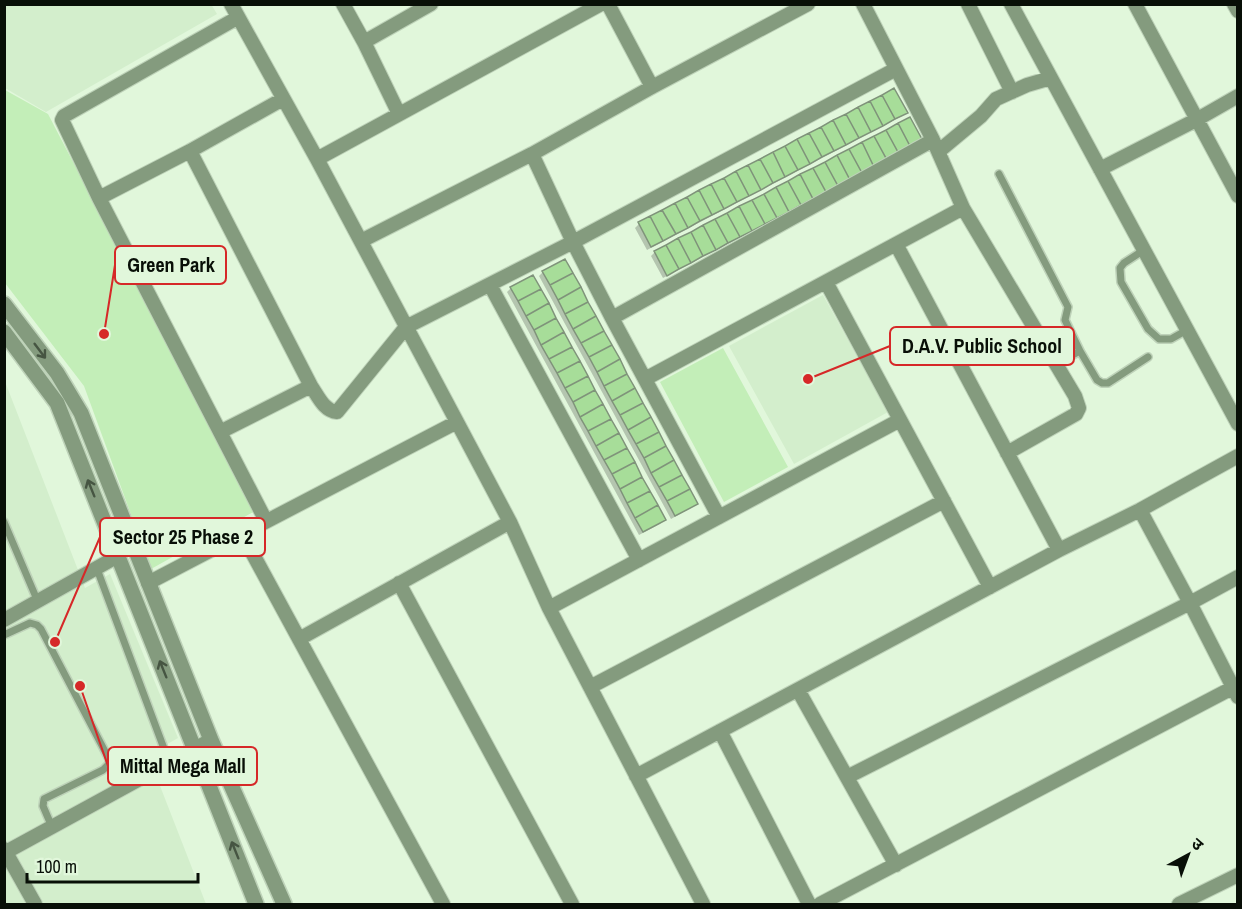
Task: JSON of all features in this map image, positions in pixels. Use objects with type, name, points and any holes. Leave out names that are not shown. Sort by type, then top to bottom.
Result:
[{"type":"street","points":[[231,4],[317,159],[510,522],[549,608],[703,904]]},
{"type":"street","points":[[343,4],[399,114]]},
{"type":"street","points":[[364,42],[431,4]]},
{"type":"street","points":[[317,159],[601,4]]},
{"type":"street","points":[[608,4],[652,87]]},
{"type":"street","points":[[361,241],[532,154],[808,4]]},
{"type":"street","points":[[863,4],[936,146],[963,208],[1075,396],[1079,408],[1078,413],[1007,453]]},
{"type":"street","points":[[968,4],[1012,92]]},
{"type":"street","points":[[1011,4],[1238,424]]},
{"type":"street","points":[[1135,4],[1238,196]]},
{"type":"street","points":[[237,18],[64,116],[62,121],[99,198],[267,521]]},
{"type":"street","points":[[190,151],[311,386],[327,409],[337,412],[406,327],[573,242],[896,69]]},
{"type":"street","points":[[612,318],[936,146],[981,116],[996,99],[1027,85],[1051,78]]},
{"type":"street","points":[[1100,168],[1196,120],[1238,96]]},
{"type":"street","points":[[99,198],[283,99]]},
{"type":"street","points":[[532,154],[573,242],[718,517]]},
{"type":"street","points":[[645,379],[963,208]]},
{"type":"street","points":[[896,244],[1059,550]]},
{"type":"street","points":[[826,282],[990,587]]},
{"type":"street","points":[[490,285],[639,560]]},
{"type":"street","points":[[4,304],[57,373],[81,413],[211,740],[284,904]]},
{"type":"street","points":[[4,332],[57,403],[256,904]]},
{"type":"street","points":[[220,432],[311,386]]},
{"type":"street","points":[[549,608],[900,420]]},
{"type":"street","points":[[148,582],[457,422]]},
{"type":"street","points":[[636,776],[1238,456]]},
{"type":"street","points":[[590,687],[944,501]]},
{"type":"street","points":[[820,904],[1236,690],[1140,510]]},
{"type":"street","points":[[299,639],[510,522]]},
{"type":"street","points":[[242,534],[443,904]]},
{"type":"street","points":[[4,620],[118,556]]},
{"type":"street","points":[[847,777],[1238,577]]},
{"type":"street","points":[[399,583],[572,904]]},
{"type":"street","points":[[798,690],[896,865]]},
{"type":"street","points":[[720,731],[809,904]]},
{"type":"street","points":[[35,904],[5,851],[211,740]]},
{"type":"street","points":[[1179,904],[1238,875]]},
{"type":"lane","points":[[999,174],[1068,307],[1065,320],[1097,380],[1102,383],[1108,382],[1148,357]]},
{"type":"lane","points":[[1144,250],[1120,267],[1121,282],[1148,330],[1159,339],[1172,339],[1187,330]]},
{"type":"lane","points":[[1056,364],[1080,351]]},
{"type":"lane","points":[[4,522],[38,602]]},
{"type":"lane","points":[[97,569],[169,762]]},
{"type":"lane","points":[[4,635],[30,623],[41,629],[109,759],[109,764],[104,770],[44,799],[43,806],[52,826]]},
{"type":"shaded area","points":[[211,4],[217,14],[46,112],[5,88],[5,5]]},
{"type":"shaded area","points":[[5,90],[48,114],[255,511],[151,569],[84,386],[5,283]]},
{"type":"shaded area","points":[[823,295],[888,412],[794,464],[729,346]]},
{"type":"shaded area","points":[[723,348],[788,467],[724,502],[660,382]]},
{"type":"shaded area","points":[[4,379],[85,588],[110,574],[178,738],[148,755],[206,904],[5,904]]},
{"type":"building","points":[[894,88],[908,113],[895,119],[882,95]]},
{"type":"building","points":[[882,95],[895,119],[883,126],[870,101]]},
{"type":"building","points":[[870,101],[883,126],[871,132],[858,107]]},
{"type":"building","points":[[858,107],[871,132],[859,138],[846,114]]},
{"type":"building","points":[[846,114],[859,138],[846,145],[833,120]]},
{"type":"building","points":[[910,117],[923,141],[911,148],[898,123]]},
{"type":"building","points":[[833,120],[846,145],[834,151],[821,127]]},
{"type":"building","points":[[898,123],[911,148],[899,154],[886,130]]},
{"type":"building","points":[[821,127],[834,151],[822,157],[809,133]]},
{"type":"building","points":[[886,130],[899,154],[887,160],[874,136]]},
{"type":"building","points":[[809,133],[822,157],[810,164],[797,139]]},
{"type":"building","points":[[874,136],[887,160],[874,167],[862,142]]},
{"type":"building","points":[[797,139],[810,164],[798,170],[785,146]]},
{"type":"building","points":[[862,142],[874,167],[862,173],[849,149]]},
{"type":"building","points":[[785,146],[798,170],[785,177],[773,152]]},
{"type":"building","points":[[849,149],[862,173],[850,180],[837,155]]},
{"type":"building","points":[[773,152],[785,177],[773,183],[760,159]]},
{"type":"building","points":[[837,155],[850,180],[838,186],[825,162]]},
{"type":"building","points":[[760,159],[773,183],[761,190],[748,165]]},
{"type":"building","points":[[825,162],[838,186],[826,192],[813,168]]},
{"type":"building","points":[[748,165],[761,190],[749,196],[736,171]]},
{"type":"building","points":[[813,168],[826,192],[813,199],[800,174]]},
{"type":"building","points":[[736,171],[749,196],[737,202],[724,178]]},
{"type":"building","points":[[800,174],[813,199],[801,205],[788,181]]},
{"type":"building","points":[[724,178],[737,202],[724,209],[711,184]]},
{"type":"building","points":[[788,181],[801,205],[789,212],[776,187]]},
{"type":"building","points":[[711,184],[724,209],[712,215],[699,190]]},
{"type":"building","points":[[776,187],[789,212],[777,218],[764,194]]},
{"type":"building","points":[[699,190],[712,215],[700,221],[687,197]]},
{"type":"building","points":[[764,194],[777,218],[765,224],[752,200]]},
{"type":"building","points":[[687,197],[700,221],[688,228],[675,203]]},
{"type":"building","points":[[752,200],[765,224],[752,231],[739,206]]},
{"type":"building","points":[[675,203],[688,228],[676,234],[662,210]]},
{"type":"building","points":[[739,206],[752,231],[740,237],[727,213]]},
{"type":"building","points":[[662,210],[676,234],[663,241],[650,216]]},
{"type":"building","points":[[727,213],[740,237],[728,243],[715,219]]},
{"type":"building","points":[[650,216],[663,241],[651,247],[638,222]]},
{"type":"building","points":[[715,219],[728,243],[716,250],[703,225]]},
{"type":"building","points":[[703,225],[716,250],[703,256],[691,232]]},
{"type":"building","points":[[691,232],[703,256],[691,263],[678,238]]},
{"type":"building","points":[[678,238],[691,263],[679,269],[666,245]]},
{"type":"building","points":[[666,245],[679,269],[667,276],[654,251]]},
{"type":"building","points":[[565,259],[573,273],[550,285],[542,271]]},
{"type":"building","points":[[573,273],[581,287],[558,300],[550,285]]},
{"type":"building","points":[[533,275],[541,289],[518,301],[510,287]]},
{"type":"building","points":[[581,287],[588,302],[565,314],[558,300]]},
{"type":"building","points":[[541,289],[549,303],[526,316],[518,301]]},
{"type":"building","points":[[588,302],[596,316],[573,329],[565,314]]},
{"type":"building","points":[[549,303],[556,318],[534,330],[526,316]]},
{"type":"building","points":[[596,316],[604,331],[581,343],[573,329]]},
{"type":"building","points":[[556,318],[564,332],[541,345],[534,330]]},
{"type":"building","points":[[604,331],[612,345],[589,357],[581,343]]},
{"type":"building","points":[[564,332],[572,347],[549,359],[541,345]]},
{"type":"building","points":[[612,345],[620,359],[597,372],[589,357]]},
{"type":"building","points":[[572,347],[580,361],[557,373],[549,359]]},
{"type":"building","points":[[620,359],[627,374],[604,386],[597,372]]},
{"type":"building","points":[[580,361],[588,376],[565,388],[557,373]]},
{"type":"building","points":[[627,374],[635,388],[612,401],[604,386]]},
{"type":"building","points":[[588,376],[595,390],[573,402],[565,388]]},
{"type":"building","points":[[635,388],[643,403],[620,415],[612,401]]},
{"type":"building","points":[[595,390],[603,404],[580,417],[573,402]]},
{"type":"building","points":[[643,403],[651,417],[628,430],[620,415]]},
{"type":"building","points":[[603,404],[611,419],[588,431],[580,417]]},
{"type":"building","points":[[651,417],[659,432],[636,444],[628,430]]},
{"type":"building","points":[[611,419],[619,433],[596,446],[588,431]]},
{"type":"building","points":[[659,432],[666,446],[644,458],[636,444]]},
{"type":"building","points":[[619,433],[627,448],[604,460],[596,446]]},
{"type":"building","points":[[666,446],[674,460],[651,473],[644,458]]},
{"type":"building","points":[[627,448],[635,462],[612,474],[604,460]]},
{"type":"building","points":[[674,460],[682,475],[659,487],[651,473]]},
{"type":"building","points":[[635,462],[642,477],[620,489],[612,474]]},
{"type":"building","points":[[682,475],[690,489],[667,501],[659,487]]},
{"type":"building","points":[[642,477],[650,491],[627,503],[620,489]]},
{"type":"building","points":[[690,489],[698,504],[675,516],[667,501]]},
{"type":"building","points":[[650,491],[658,505],[635,518],[627,503]]},
{"type":"building","points":[[658,505],[666,520],[643,532],[635,518]]},
{"type":"place","name":"Green Park","points":[[104,334]]},
{"type":"place","name":"D.A.V. Public School","points":[[808,379]]},
{"type":"place","name":"Sector 25 Phase 2","points":[[55,642]]},
{"type":"place","name":"Mittal Mega Mall","points":[[80,686]]}]
